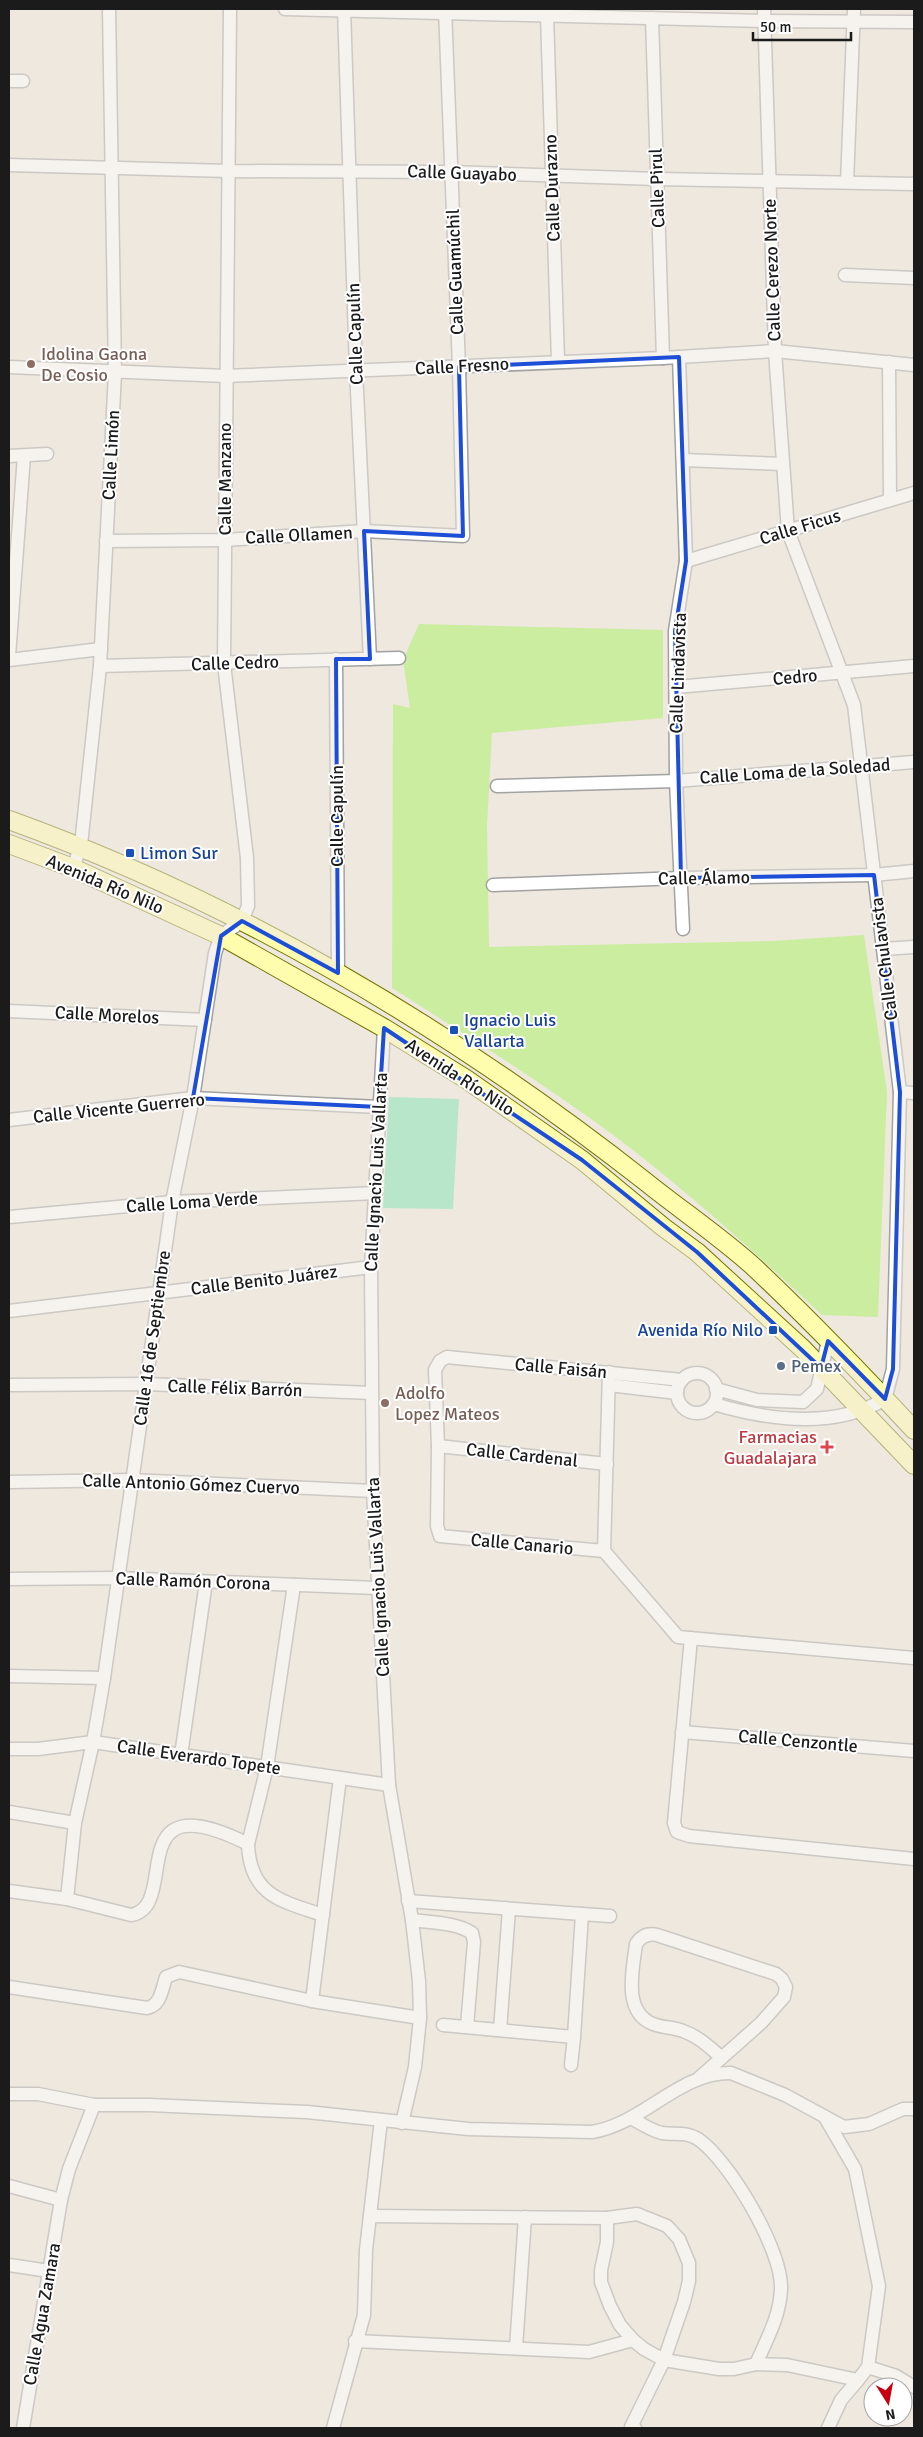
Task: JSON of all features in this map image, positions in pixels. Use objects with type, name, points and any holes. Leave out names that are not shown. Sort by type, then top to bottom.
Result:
[{"type":"main road","name":"Avenida Río Nilo","points":[[9,820],[80,846],[242,921],[338,973],[483,1062],[596,1143],[753,1267],[914,1430]]},
{"type":"main road","name":"Avenida Río Nilo","points":[[9,844],[73,868],[221,936],[384,1028],[466,1079],[582,1160],[663,1227],[697,1252],[821,1368],[914,1465]]},
{"type":"main road","points":[[582,1160],[596,1143]]},
{"type":"street","name":"Calle Limón","points":[[73,868],[80,846],[100,666],[115,372],[110,9]]},
{"type":"street","name":"Calle Manzano","points":[[230,9],[224,664],[247,858],[248,906],[242,921]]},
{"type":"street","points":[[285,9],[445,11],[547,15],[591,13],[652,18],[854,15],[914,22]]},
{"type":"street","name":"Calle Capulín","points":[[344,10],[356,370],[370,659]]},
{"type":"street","name":"Calle Guamúchil","points":[[445,11],[459,367],[463,536]]},
{"type":"street","name":"Calle Durazno","points":[[547,15],[558,360]]},
{"type":"street","name":"Calle Cerezo Norte","points":[[764,15],[775,351],[788,531]]},
{"type":"street","points":[[847,182],[854,15]]},
{"type":"street","name":"Calle Pirul","points":[[652,18],[663,358]]},
{"type":"street","points":[[9,80],[23,81]]},
{"type":"street","name":"Calle Guayabo","points":[[9,164],[228,171],[350,170],[914,184]]},
{"type":"street","points":[[845,275],[914,278]]},
{"type":"street","name":"Calle Fresno","points":[[9,367],[226,376],[459,367],[558,360],[663,358],[775,351],[914,365]]},
{"type":"street","name":"Calle Lindavista","points":[[679,357],[686,561],[675,631],[676,781],[683,929]]},
{"type":"street","points":[[889,362],[890,500]]},
{"type":"street","points":[[9,456],[47,454]]},
{"type":"street","points":[[24,456],[9,658],[100,649]]},
{"type":"street","points":[[683,460],[783,464]]},
{"type":"street","name":"Calle Ficus","points":[[686,561],[914,493]]},
{"type":"street","name":"Calle Ollamen","points":[[106,541],[225,540],[364,531],[463,536]]},
{"type":"street","name":"Calle Chulavista","points":[[788,531],[854,705],[900,1092],[893,1369],[885,1399]]},
{"type":"street","name":"Calle Cedro","points":[[100,666],[399,658]]},
{"type":"street","name":"Calle Capulín","points":[[336,659],[338,973]]},
{"type":"street","name":"Cedro","points":[[676,687],[914,666]]},
{"type":"street","name":"Calle Loma de la Soledad","points":[[497,786],[676,781],[914,762]]},
{"type":"street","name":"Calle Álamo","points":[[494,885],[681,878],[874,875],[914,871]]},
{"type":"street","points":[[221,936],[242,921]]},
{"type":"street","name":"Calle 16 de Septiembre","points":[[67,1899],[75,1823],[93,1742],[104,1678],[172,1202],[193,1098],[215,953],[221,936]]},
{"type":"street","points":[[883,949],[914,946]]},
{"type":"street","name":"Calle Morelos","points":[[9,1011],[205,1020]]},
{"type":"street","name":"Calle Ignacio Luis Vallarta","points":[[384,1028],[371,1267],[373,1491],[388,1785],[412,1920],[419,1981],[420,2018],[415,2067],[402,2122]]},
{"type":"street","points":[[900,1092],[914,1093]]},
{"type":"street","name":"Calle Vicente Guerrero","points":[[9,1120],[193,1098],[379,1107]]},
{"type":"street","name":"Calle Loma Verde","points":[[9,1217],[172,1202],[376,1192]]},
{"type":"street","name":"Calle Benito Juárez","points":[[9,1311],[371,1267]]},
{"type":"street","points":[[716,1389],[757,1400],[803,1402],[813,1394],[819,1384],[828,1341]]},
{"type":"street","name":"Calle Faisán","points":[[438,1446],[435,1370],[440,1361],[447,1358],[682,1380]]},
{"type":"street","points":[[609,1372],[604,1551],[678,1637],[914,1658]]},
{"type":"street","points":[[702,1373],[713,1381],[716,1389],[714,1404],[704,1413],[690,1412],[682,1406],[677,1393],[682,1380],[688,1374],[702,1373]]},
{"type":"street","name":"Calle Félix Barrón","points":[[9,1385],[146,1384],[372,1393]]},
{"type":"street","name":"Calle Faisán","points":[[609,1385],[677,1393]]},
{"type":"street","points":[[813,1394],[814,1404],[818,1412],[833,1416]]},
{"type":"street","points":[[714,1404],[772,1416],[833,1416],[863,1410],[885,1399]]},
{"type":"street","name":"Calle Cardenal","points":[[438,1446],[606,1464]]},
{"type":"street","name":"Calle Canario","points":[[438,1446],[437,1526],[440,1536],[604,1551]]},
{"type":"street","name":"Calle Antonio Gómez Cuervo","points":[[9,1482],[131,1480],[373,1491]]},
{"type":"street","name":"Calle Ramón Corona","points":[[9,1579],[117,1578],[377,1588]]},
{"type":"street","points":[[181,1754],[206,1582]]},
{"type":"street","points":[[294,1585],[267,1767],[248,1844],[249,1860],[255,1879],[265,1890],[287,1904],[323,1915]]},
{"type":"street","points":[[691,1638],[674,1823],[677,1832],[689,1836],[914,1859]]},
{"type":"street","points":[[9,1676],[104,1678]]},
{"type":"street","name":"Calle Cenzontle","points":[[682,1732],[914,1751]]},
{"type":"street","name":"Calle Everardo Topete","points":[[9,1749],[38,1749],[93,1742],[388,1785]]},
{"type":"street","points":[[312,2001],[340,1778]]},
{"type":"street","points":[[9,1812],[75,1823]]},
{"type":"street","points":[[9,1891],[67,1899],[131,1915],[142,1912],[149,1904],[166,1835],[177,1829],[199,1825],[212,1827],[248,1844]]},
{"type":"street","points":[[408,1901],[610,1916]]},
{"type":"street","points":[[441,1923],[442,1903]]},
{"type":"street","points":[[500,2030],[509,1909]]},
{"type":"street","points":[[570,2065],[574,2037],[582,1914]]},
{"type":"street","points":[[412,1920],[441,1923],[468,1930],[474,1938],[467,2027]]},
{"type":"street","points":[[9,2094],[38,2094],[94,2105],[149,2105],[288,2111],[468,2129],[592,2132],[608,2129],[631,2118],[698,2078],[761,2023],[784,1997],[786,1988],[782,1978],[776,1974],[657,1935],[649,1935],[639,1939],[636,1944],[632,1986],[637,2010],[647,2021],[691,2034],[721,2057]]},
{"type":"street","points":[[9,1987],[147,2008],[154,2007],[166,1977],[173,1973],[184,1972],[312,2001],[420,2018]]},
{"type":"street","points":[[443,2025],[574,2037]]},
{"type":"street","points":[[698,2078],[731,2073],[785,2095],[826,2119],[851,2128],[875,2122],[903,2109],[914,2108]]},
{"type":"street","name":"Calle Agua Zamara","points":[[23,2428],[61,2200],[69,2169],[94,2105]]},
{"type":"street","points":[[631,2118],[661,2133],[681,2133],[698,2140],[713,2152],[763,2228],[778,2260],[781,2287],[779,2310],[756,2364]]},
{"type":"street","points":[[826,2119],[855,2169],[879,2286],[868,2367],[841,2400],[828,2428]]},
{"type":"street","points":[[333,2428],[355,2341],[364,2316],[366,2250],[381,2120]]},
{"type":"street","points":[[9,2186],[61,2200]]},
{"type":"street","points":[[370,2216],[607,2218],[637,2214],[653,2219],[674,2232],[683,2247],[689,2264],[689,2281],[664,2360],[631,2427],[635,2428]]},
{"type":"street","points":[[516,2348],[525,2217]]},
{"type":"street","points":[[607,2218],[607,2242],[600,2270],[601,2282],[610,2306],[633,2340],[664,2360],[728,2370],[756,2364],[787,2365],[858,2380]]},
{"type":"street","points":[[9,2265],[49,2270]]},
{"type":"street","points":[[355,2341],[589,2352],[633,2340]]},
{"type":"street","points":[[868,2367],[896,2376],[914,2387]]},
{"type":"highlighted area","points":[[679,357],[686,561],[675,631],[681,878],[874,875],[900,1092],[893,1369],[885,1399],[828,1341],[821,1368],[697,1252],[582,1160],[384,1028],[379,1107],[193,1098],[221,936],[242,921],[338,973],[336,659],[370,659],[364,531],[463,536],[459,367]]},
{"type":"green space","points":[[419,624],[663,630],[663,718],[492,733],[487,826],[489,947],[773,941],[864,935],[887,1092],[878,1317],[822,1315],[721,1223],[616,1137],[534,1079],[392,988],[393,704],[410,708],[403,660]]},
{"type":"green space","points":[[389,1097],[459,1099],[453,1209],[383,1208]]},
{"type":"place","name":"Idolina Gaona De Cosio","points":[[31,364]]},
{"type":"place","name":"Limon Sur","points":[[130,853]]},
{"type":"place","name":"Ignacio Luis Vallarta","points":[[454,1030]]},
{"type":"place","name":"Avenida Río Nilo","points":[[773,1330]]},
{"type":"place","name":"Pemex","points":[[781,1366]]},
{"type":"place","name":"Adolfo Lopez Mateos","points":[[385,1403]]},
{"type":"place","name":"Farmacias Guadalajara","points":[[827,1447]]}]
